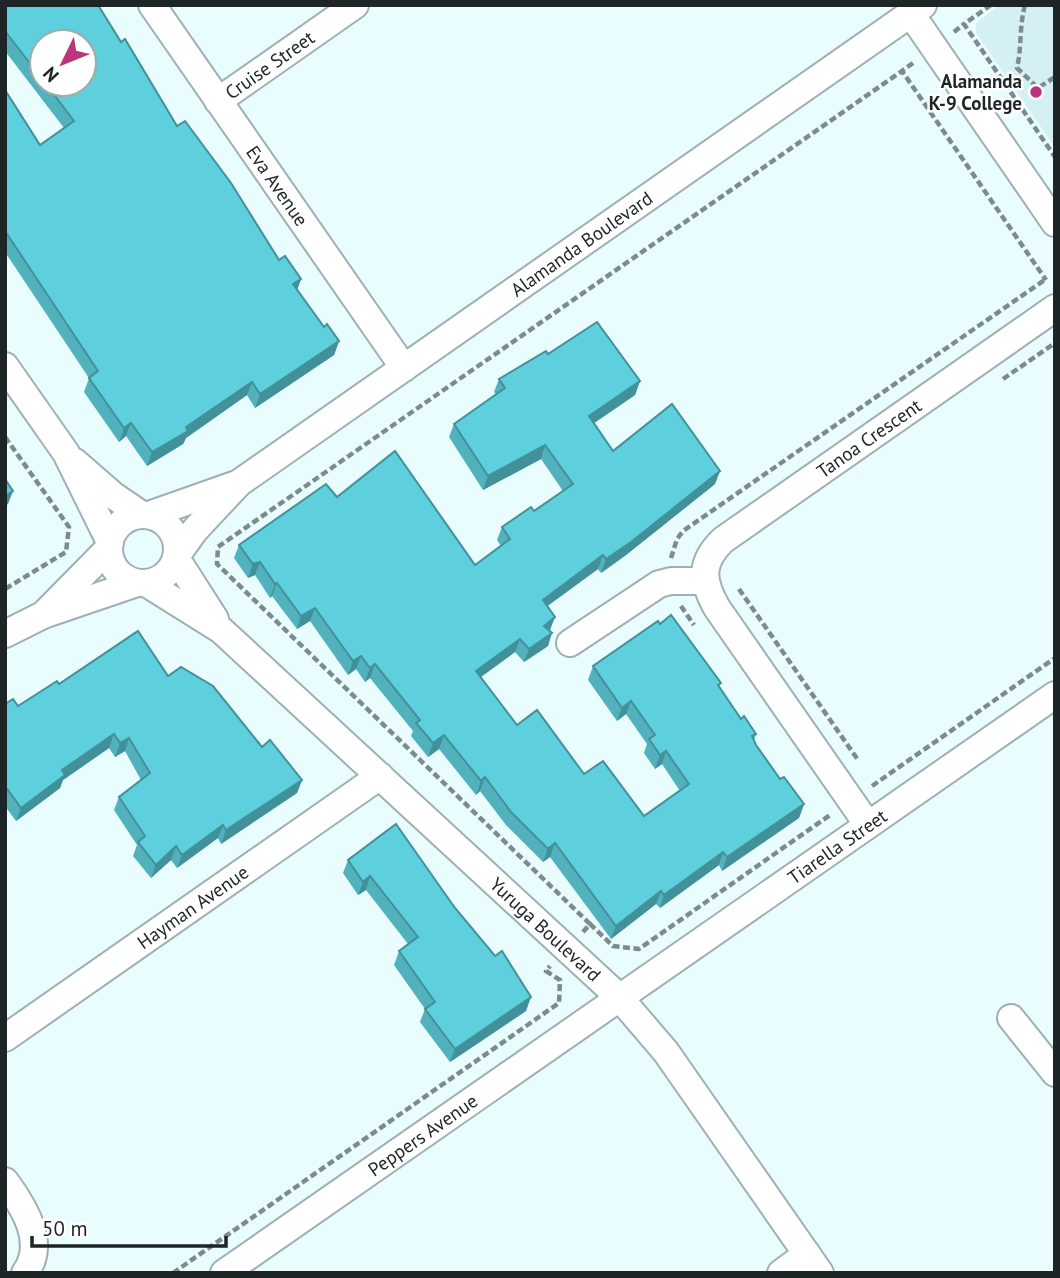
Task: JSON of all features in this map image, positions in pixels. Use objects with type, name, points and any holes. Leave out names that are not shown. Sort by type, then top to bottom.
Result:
[{"type":"street","name":"Eva Avenue","points":[[152,5],[404,368]]},
{"type":"street","name":"Cruise Street","points":[[218,101],[355,5]]},
{"type":"street","points":[[917,10],[933,48],[1055,223]]},
{"type":"street","name":"Alamanda Boulevard","points":[[177,557],[239,483],[917,10]]},
{"type":"street","name":"Tanoa Crescent","points":[[705,581],[704,564],[723,540],[1053,297]]},
{"type":"street","points":[[5,366],[66,453],[110,545],[114,566],[142,583]]},
{"type":"street","points":[[5,634],[43,615],[165,575],[177,557],[174,534],[168,525],[114,496],[66,453]]},
{"type":"street","name":"Alamanda Boulevard","points":[[146,515],[239,483]]},
{"type":"street","points":[[43,615],[110,545],[121,523],[146,515]]},
{"type":"street","name":"Yuruga Boulevard","points":[[177,557],[221,630]]},
{"type":"street","points":[[570,643],[645,592],[671,581],[705,581],[717,608],[868,825]]},
{"type":"street","name":"Yuruga Boulevard","points":[[142,583],[221,630],[619,998],[666,1052],[813,1264]]},
{"type":"street","name":"Tiarella Street","points":[[619,998],[1055,695]]},
{"type":"street","name":"Hayman Avenue","points":[[5,1038],[380,776]]},
{"type":"street","name":"Peppers Avenue","points":[[224,1273],[619,998]]},
{"type":"street","points":[[1011,1018],[1055,1073]]},
{"type":"street","points":[[5,1181],[16,1196],[35,1238],[31,1265]]},
{"type":"street","points":[[781,1273],[813,1264]]},
{"type":"path","points":[[590,924],[217,564],[218,547],[902,71],[991,5]]},
{"type":"path","points":[[1025,5],[1019,26],[1022,45],[1017,68],[1038,88],[1055,77]]},
{"type":"path","points":[[964,24],[1055,157]]},
{"type":"path","points":[[902,71],[1046,279],[1053,297]]},
{"type":"path","points":[[696,628],[675,596],[671,581],[672,552],[683,531],[1046,279]]},
{"type":"path","points":[[998,383],[1055,343]]},
{"type":"path","points":[[5,437],[69,527],[69,533],[66,552],[5,589]]},
{"type":"path","points":[[733,581],[859,761]]},
{"type":"path","points":[[866,773],[874,784]]},
{"type":"path","points":[[820,806],[828,817]]},
{"type":"shaded area","name":"Alamanda K-9 College","points":[[1000,5],[1055,5],[1055,147],[976,33],[976,23]]},
{"type":"building","points":[[5,5],[98,5],[121,42],[125,39],[177,126],[185,121],[231,183],[279,260],[285,256],[301,279],[293,284],[324,327],[327,324],[339,341],[260,394],[252,382],[186,427],[188,431],[152,452],[131,423],[124,428],[89,378],[98,371],[5,231],[5,90],[40,145],[74,121],[57,98],[98,98],[98,28],[28,28],[28,61],[5,31]]},
{"type":"building","points":[[597,322],[640,381],[589,416],[613,451],[672,404],[720,471],[631,542],[606,559],[603,555],[543,600],[555,617],[544,626],[552,633],[529,649],[520,639],[476,671],[517,725],[537,710],[584,774],[603,761],[644,816],[689,784],[666,751],[660,755],[649,739],[655,735],[631,701],[622,708],[593,666],[671,615],[721,683],[718,685],[741,719],[744,716],[756,734],[752,736],[756,745],[780,779],[784,777],[804,804],[727,857],[723,852],[664,895],[661,891],[616,926],[555,843],[548,849],[511,812],[485,777],[481,781],[444,735],[433,743],[416,723],[420,720],[375,664],[370,668],[361,656],[353,661],[315,608],[301,616],[260,562],[253,564],[239,545],[326,484],[337,497],[395,451],[475,565],[510,539],[502,527],[531,507],[534,511],[573,484],[545,445],[488,476],[454,424],[505,388],[499,379],[546,351],[548,354]]},
{"type":"building","points":[[5,479],[13,491],[5,496]]},
{"type":"building","points":[[138,631],[168,676],[181,667],[213,686],[262,747],[270,740],[302,780],[226,830],[223,825],[182,855],[176,846],[156,865],[138,842],[145,836],[119,797],[150,773],[129,738],[120,743],[114,734],[62,770],[65,775],[21,808],[5,786],[5,704],[13,699],[18,706],[57,681],[59,684]]},
{"type":"building","points":[[396,824],[455,908],[495,956],[502,951],[531,997],[455,1049],[425,1009],[435,1002],[399,951],[418,937],[370,876],[363,882],[348,860]]},
{"type":"place","name":"Alamanda K-9 College","points":[[1036,92]]}]
